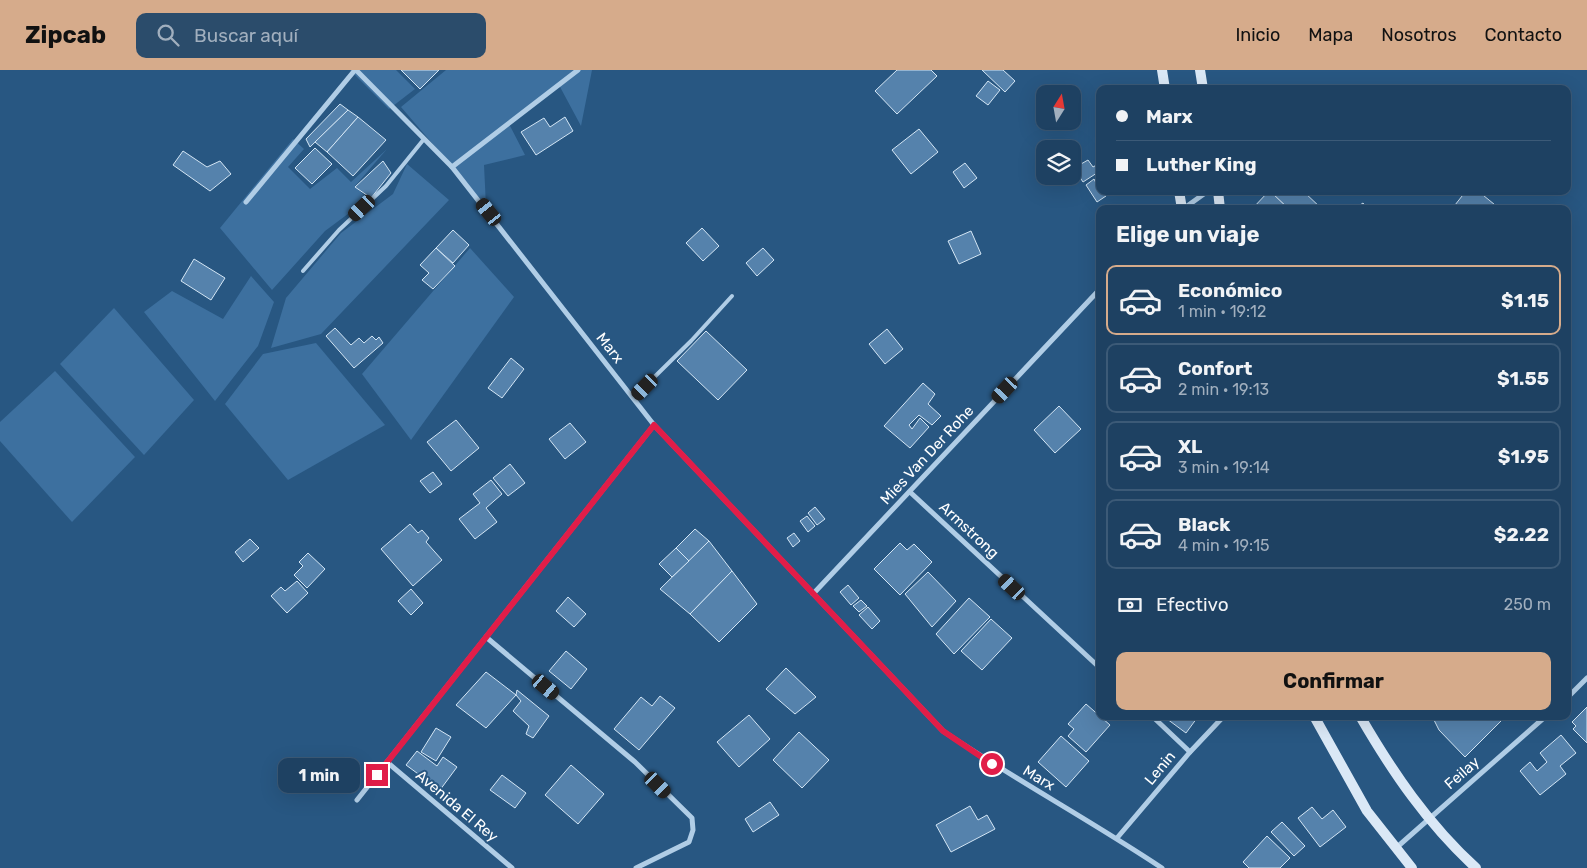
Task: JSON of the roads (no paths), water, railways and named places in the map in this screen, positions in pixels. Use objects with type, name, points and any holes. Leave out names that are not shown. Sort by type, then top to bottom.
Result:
[{"type":"main road","points":[[1162,70],[1164,85]]},
{"type":"main road","points":[[1200,70],[1202,85]]},
{"type":"main road","points":[[1316,720],[1367,811],[1412,868]]},
{"type":"main road","points":[[1362,720],[1388,764],[1428,819],[1476,868]]},
{"type":"street","name":"Marx","points":[[356,70],[452,167],[654,425],[943,731],[992,764],[1117,838],[1162,868]]},
{"type":"street","points":[[246,202],[356,70]]},
{"type":"street","points":[[452,167],[578,70]]},
{"type":"street","points":[[1188,205],[1202,195]]},
{"type":"street","name":"Mies Van Der Rohe","points":[[814,594],[1096,293]]},
{"type":"street","points":[[357,800],[654,425]]},
{"type":"street","name":"Armstrong","points":[[910,492],[1096,664]]},
{"type":"street","points":[[486,637],[635,762],[692,818],[693,830],[689,842],[636,868]]},
{"type":"street","points":[[1571,694],[1587,678]]},
{"type":"street","points":[[1156,720],[1190,752]]},
{"type":"street","name":"Lenin","points":[[1117,838],[1190,752],[1220,720]]},
{"type":"street","name":"Feilay","points":[[1396,849],[1541,720]]},
{"type":"street","name":"Avenida El Rey","points":[[387,762],[512,868]]},
{"type":"lane","points":[[303,271],[339,230],[386,186],[424,139]]},
{"type":"lane","points":[[633,398],[691,341],[732,296]]}]
